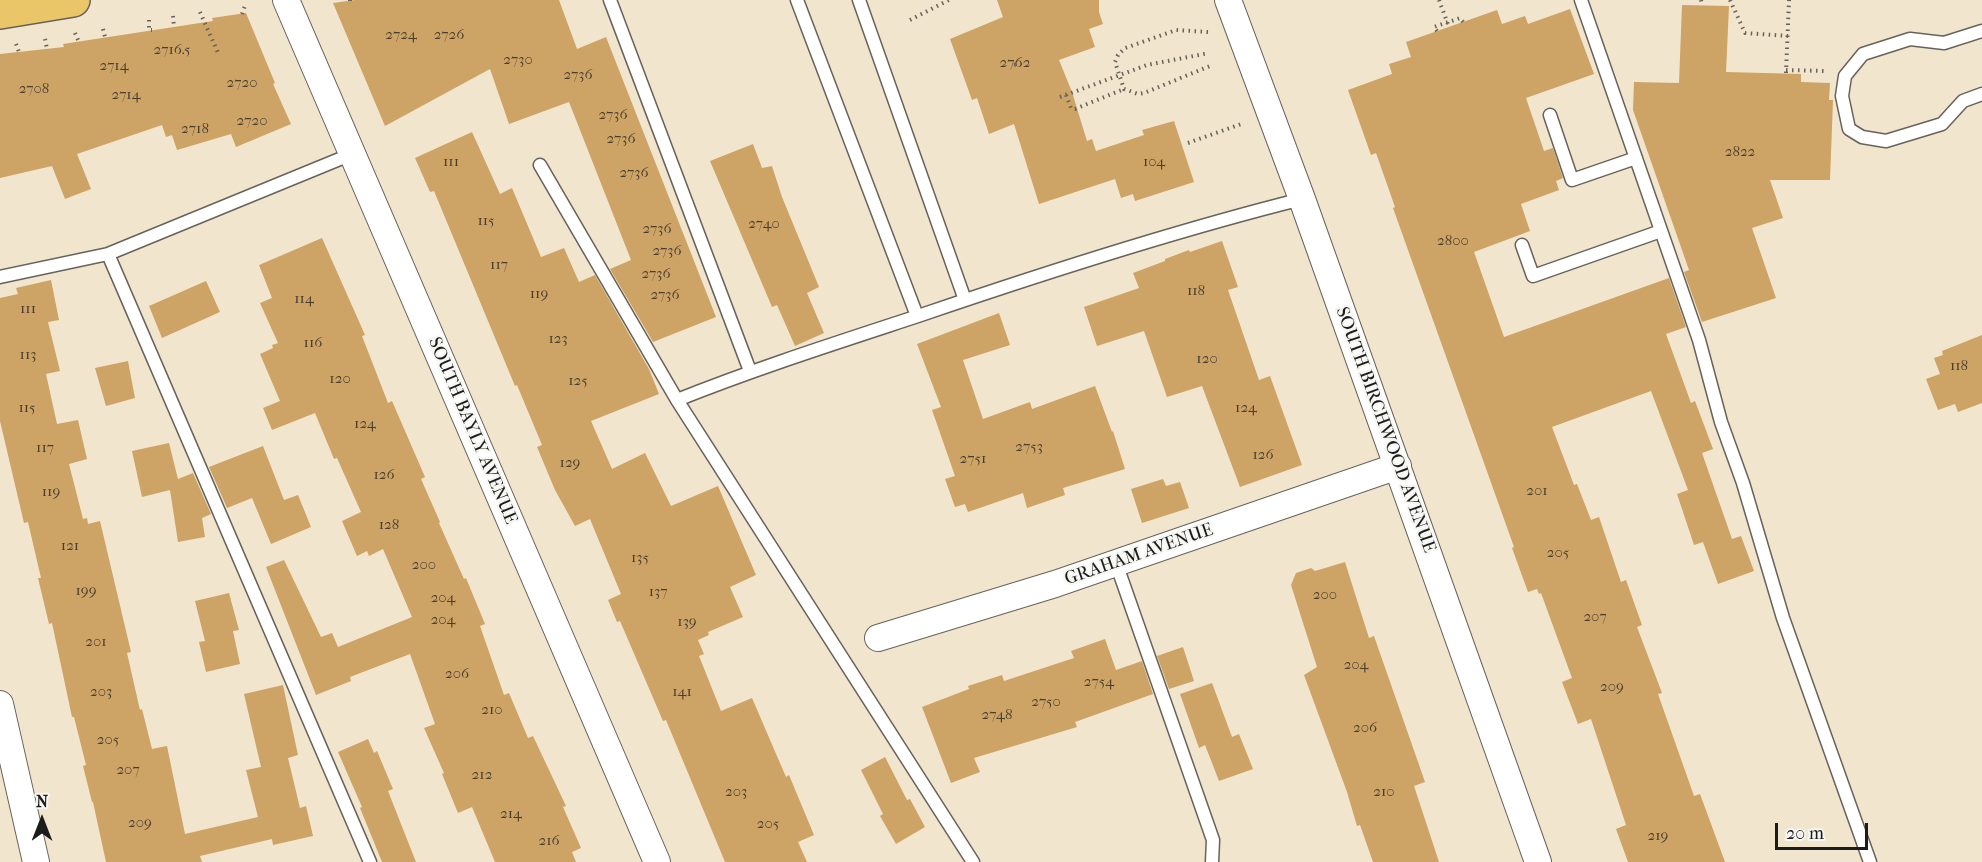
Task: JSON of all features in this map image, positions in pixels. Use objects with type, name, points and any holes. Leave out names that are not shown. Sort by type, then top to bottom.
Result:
[{"type":"main road","points":[[0,12],[73,0]]},
{"type":"street","name":"SOUTH BAYLY AVENUE","points":[[286,0],[657,862]]},
{"type":"street","name":"SOUTH BIRCHWOOD AVENUE","points":[[1228,0],[1302,199],[1538,862]]},
{"type":"street","name":"GRAHAM AVENUE","points":[[878,638],[1055,584],[1398,466]]},
{"type":"street","points":[[0,704],[36,862]]},
{"type":"lane","points":[[610,0],[750,371]]},
{"type":"lane","points":[[797,0],[917,316]]},
{"type":"lane","points":[[860,0],[965,300]]},
{"type":"lane","points":[[1581,0],[1699,340],[1721,422],[1743,483],[1783,618],[1870,862]]},
{"type":"lane","points":[[1982,31],[1944,43],[1910,39],[1863,54],[1845,76],[1842,96],[1849,129],[1862,137],[1886,141],[1942,124],[1963,101],[1982,94]]},
{"type":"lane","points":[[1550,115],[1572,180],[1636,158]]},
{"type":"lane","points":[[0,277],[108,254],[352,154]]},
{"type":"lane","points":[[540,165],[677,400],[973,862]]},
{"type":"lane","points":[[677,400],[750,371],[1111,253],[1260,209],[1302,199]]},
{"type":"lane","points":[[1522,245],[1533,276],[1661,231]]},
{"type":"lane","points":[[108,254],[370,862]]},
{"type":"lane","points":[[1116,563],[1213,840],[1212,862]]},
{"type":"path","points":[[910,20],[949,0]]},
{"type":"path","points":[[1439,0],[1449,24]]},
{"type":"path","points":[[1730,0],[1745,33],[1788,36]]},
{"type":"path","points":[[1789,0],[1786,72],[1830,71],[1831,86],[1844,87]]},
{"type":"path","points":[[242,14],[246,3]]},
{"type":"path","points":[[200,12],[219,55]]},
{"type":"path","points":[[173,16],[174,27]]},
{"type":"path","points":[[1437,31],[1434,27],[1449,24],[1461,18],[1462,22]]},
{"type":"path","points":[[149,20],[149,30],[152,30]]},
{"type":"path","points":[[103,29],[105,37]]},
{"type":"path","points":[[1124,89],[1115,62],[1125,48],[1176,30],[1208,32]]},
{"type":"path","points":[[75,33],[79,42]]},
{"type":"path","points":[[45,39],[47,49]]},
{"type":"path","points":[[16,44],[19,52]]},
{"type":"path","points":[[1060,97],[1154,63],[1209,53]]},
{"type":"path","points":[[1066,94],[1071,108],[1075,109],[1124,89],[1138,94],[1144,93],[1210,66]]},
{"type":"path","points":[[1188,143],[1248,122]]},
{"type":"building","points":[[355,0],[559,0],[577,49],[606,37],[716,317],[653,342],[610,269],[631,260],[569,102],[509,124],[490,69],[385,126],[333,3]]},
{"type":"building","points":[[997,0],[1099,0],[1099,12],[1103,24],[1089,29],[1095,47],[1059,60],[1072,92],[1087,141],[1092,139],[1096,151],[1144,135],[1142,130],[1174,121],[1194,182],[1135,201],[1133,194],[1121,198],[1115,179],[1039,204],[1014,124],[989,134],[977,98],[972,100],[950,39],[1003,17]]},
{"type":"building","points":[[1682,5],[1729,6],[1726,72],[1801,74],[1801,82],[1830,83],[1829,100],[1833,100],[1830,180],[1770,180],[1783,218],[1752,228],[1776,298],[1702,322],[1684,272],[1689,270],[1633,110],[1634,82],[1679,83]]},
{"type":"building","points":[[1570,9],[1594,74],[1526,98],[1544,151],[1553,148],[1563,178],[1556,181],[1559,190],[1521,204],[1530,231],[1474,252],[1504,337],[1669,278],[1686,327],[1666,334],[1691,403],[1695,401],[1713,449],[1702,453],[1732,539],[1741,536],[1754,571],[1718,584],[1703,542],[1694,545],[1677,494],[1688,490],[1651,391],[1552,427],[1574,485],[1577,484],[1591,520],[1599,517],[1621,582],[1626,580],[1642,625],[1637,627],[1662,693],[1658,694],[1694,796],[1700,794],[1725,862],[1628,862],[1616,829],[1626,825],[1591,719],[1578,724],[1562,682],[1572,678],[1541,593],[1539,594],[1537,589],[1528,592],[1393,208],[1395,207],[1376,153],[1371,155],[1348,90],[1392,74],[1389,64],[1411,57],[1406,42],[1497,10],[1502,24],[1525,16],[1528,24]]},
{"type":"building","points":[[246,13],[291,124],[236,147],[231,134],[177,150],[172,135],[166,137],[162,125],[77,154],[91,189],[65,199],[52,166],[0,178],[0,54],[64,47],[63,44],[213,21],[212,18]]},
{"type":"building","points":[[472,132],[500,194],[512,188],[541,257],[564,248],[579,282],[595,275],[649,369],[659,394],[591,421],[612,469],[645,453],[671,506],[718,486],[756,575],[730,587],[743,617],[708,632],[709,635],[698,640],[704,654],[699,656],[721,711],[752,698],[786,777],[789,775],[814,835],[798,842],[807,862],[725,862],[666,720],[663,721],[620,621],[617,622],[608,600],[621,594],[590,519],[575,526],[555,490],[537,447],[542,445],[517,385],[515,386],[434,191],[430,192],[415,158]]},
{"type":"building","points":[[753,144],[762,168],[772,166],[782,197],[819,287],[807,293],[824,333],[795,346],[777,305],[772,307],[710,161]]},
{"type":"building","points":[[322,238],[365,335],[362,336],[388,403],[392,401],[425,477],[421,479],[439,523],[485,624],[480,626],[504,695],[509,693],[528,738],[533,736],[566,806],[563,807],[581,848],[572,852],[576,862],[495,862],[472,807],[458,813],[442,774],[444,773],[424,728],[435,724],[410,654],[350,677],[351,681],[316,695],[266,567],[284,560],[321,637],[332,633],[338,647],[412,617],[383,549],[369,556],[367,551],[357,556],[342,521],[361,512],[337,458],[334,459],[315,413],[272,430],[263,408],[280,401],[260,354],[278,343],[260,303],[272,298],[259,265]]},
{"type":"building","points":[[1222,241],[1238,287],[1228,290],[1259,380],[1270,376],[1302,465],[1240,487],[1202,386],[1167,397],[1144,331],[1097,346],[1084,307],[1139,288],[1133,273],[1189,250],[1190,252]]},
{"type":"building","points":[[51,280],[59,320],[48,322],[60,371],[46,374],[57,424],[78,420],[87,459],[69,464],[83,519],[87,518],[88,524],[100,521],[131,652],[127,653],[140,710],[142,709],[152,749],[167,746],[185,834],[258,817],[246,770],[261,767],[244,694],[283,685],[298,755],[288,758],[300,808],[306,806],[313,836],[273,845],[272,839],[200,856],[202,862],[106,862],[83,766],[86,765],[74,717],[72,717],[52,623],[49,624],[38,578],[41,578],[28,522],[24,523],[0,421],[0,298],[18,294],[16,288]]},
{"type":"building","points":[[206,281],[220,312],[162,338],[149,306]]},
{"type":"building","points":[[999,313],[1010,345],[963,360],[983,419],[1030,402],[1032,409],[1095,386],[1125,469],[1063,488],[1065,495],[1027,508],[1023,493],[968,512],[965,504],[955,507],[945,479],[955,476],[932,410],[941,407],[917,344]]},
{"type":"building","points":[[1982,335],[1982,403],[1958,412],[1955,404],[1938,410],[1926,379],[1940,374],[1934,358],[1943,355],[1942,351]]},
{"type":"building","points":[[128,361],[135,398],[106,406],[95,368]]},
{"type":"building","points":[[169,443],[178,479],[193,473],[211,514],[202,518],[205,537],[178,542],[170,490],[142,497],[132,451]]},
{"type":"building","points":[[263,446],[284,500],[298,495],[311,527],[271,544],[252,498],[227,508],[209,467]]},
{"type":"building","points":[[1163,479],[1166,486],[1180,482],[1189,508],[1142,523],[1131,489]]},
{"type":"building","points":[[1345,562],[1369,638],[1374,636],[1425,782],[1414,786],[1439,862],[1373,862],[1360,825],[1357,826],[1347,792],[1304,675],[1317,667],[1291,585],[1296,573],[1311,568],[1315,571]]},
{"type":"building","points":[[229,593],[239,630],[233,631],[240,664],[206,672],[199,642],[205,641],[195,601]]},
{"type":"building","points":[[1105,639],[1116,670],[1142,661],[1153,694],[1075,722],[1077,727],[974,758],[980,772],[951,783],[922,707],[969,689],[968,686],[1002,675],[1004,681],[1074,658],[1071,651]]},
{"type":"building","points":[[1183,647],[1194,681],[1169,689],[1157,656]]},
{"type":"building","points":[[1212,683],[1232,737],[1239,734],[1253,769],[1219,781],[1205,745],[1199,748],[1180,694]]},
{"type":"building","points":[[368,739],[374,753],[377,751],[393,789],[388,791],[416,862],[382,862],[360,808],[362,807],[338,752]]},
{"type":"building","points":[[885,757],[907,800],[910,799],[925,827],[896,844],[880,816],[883,814],[861,770]]}]
